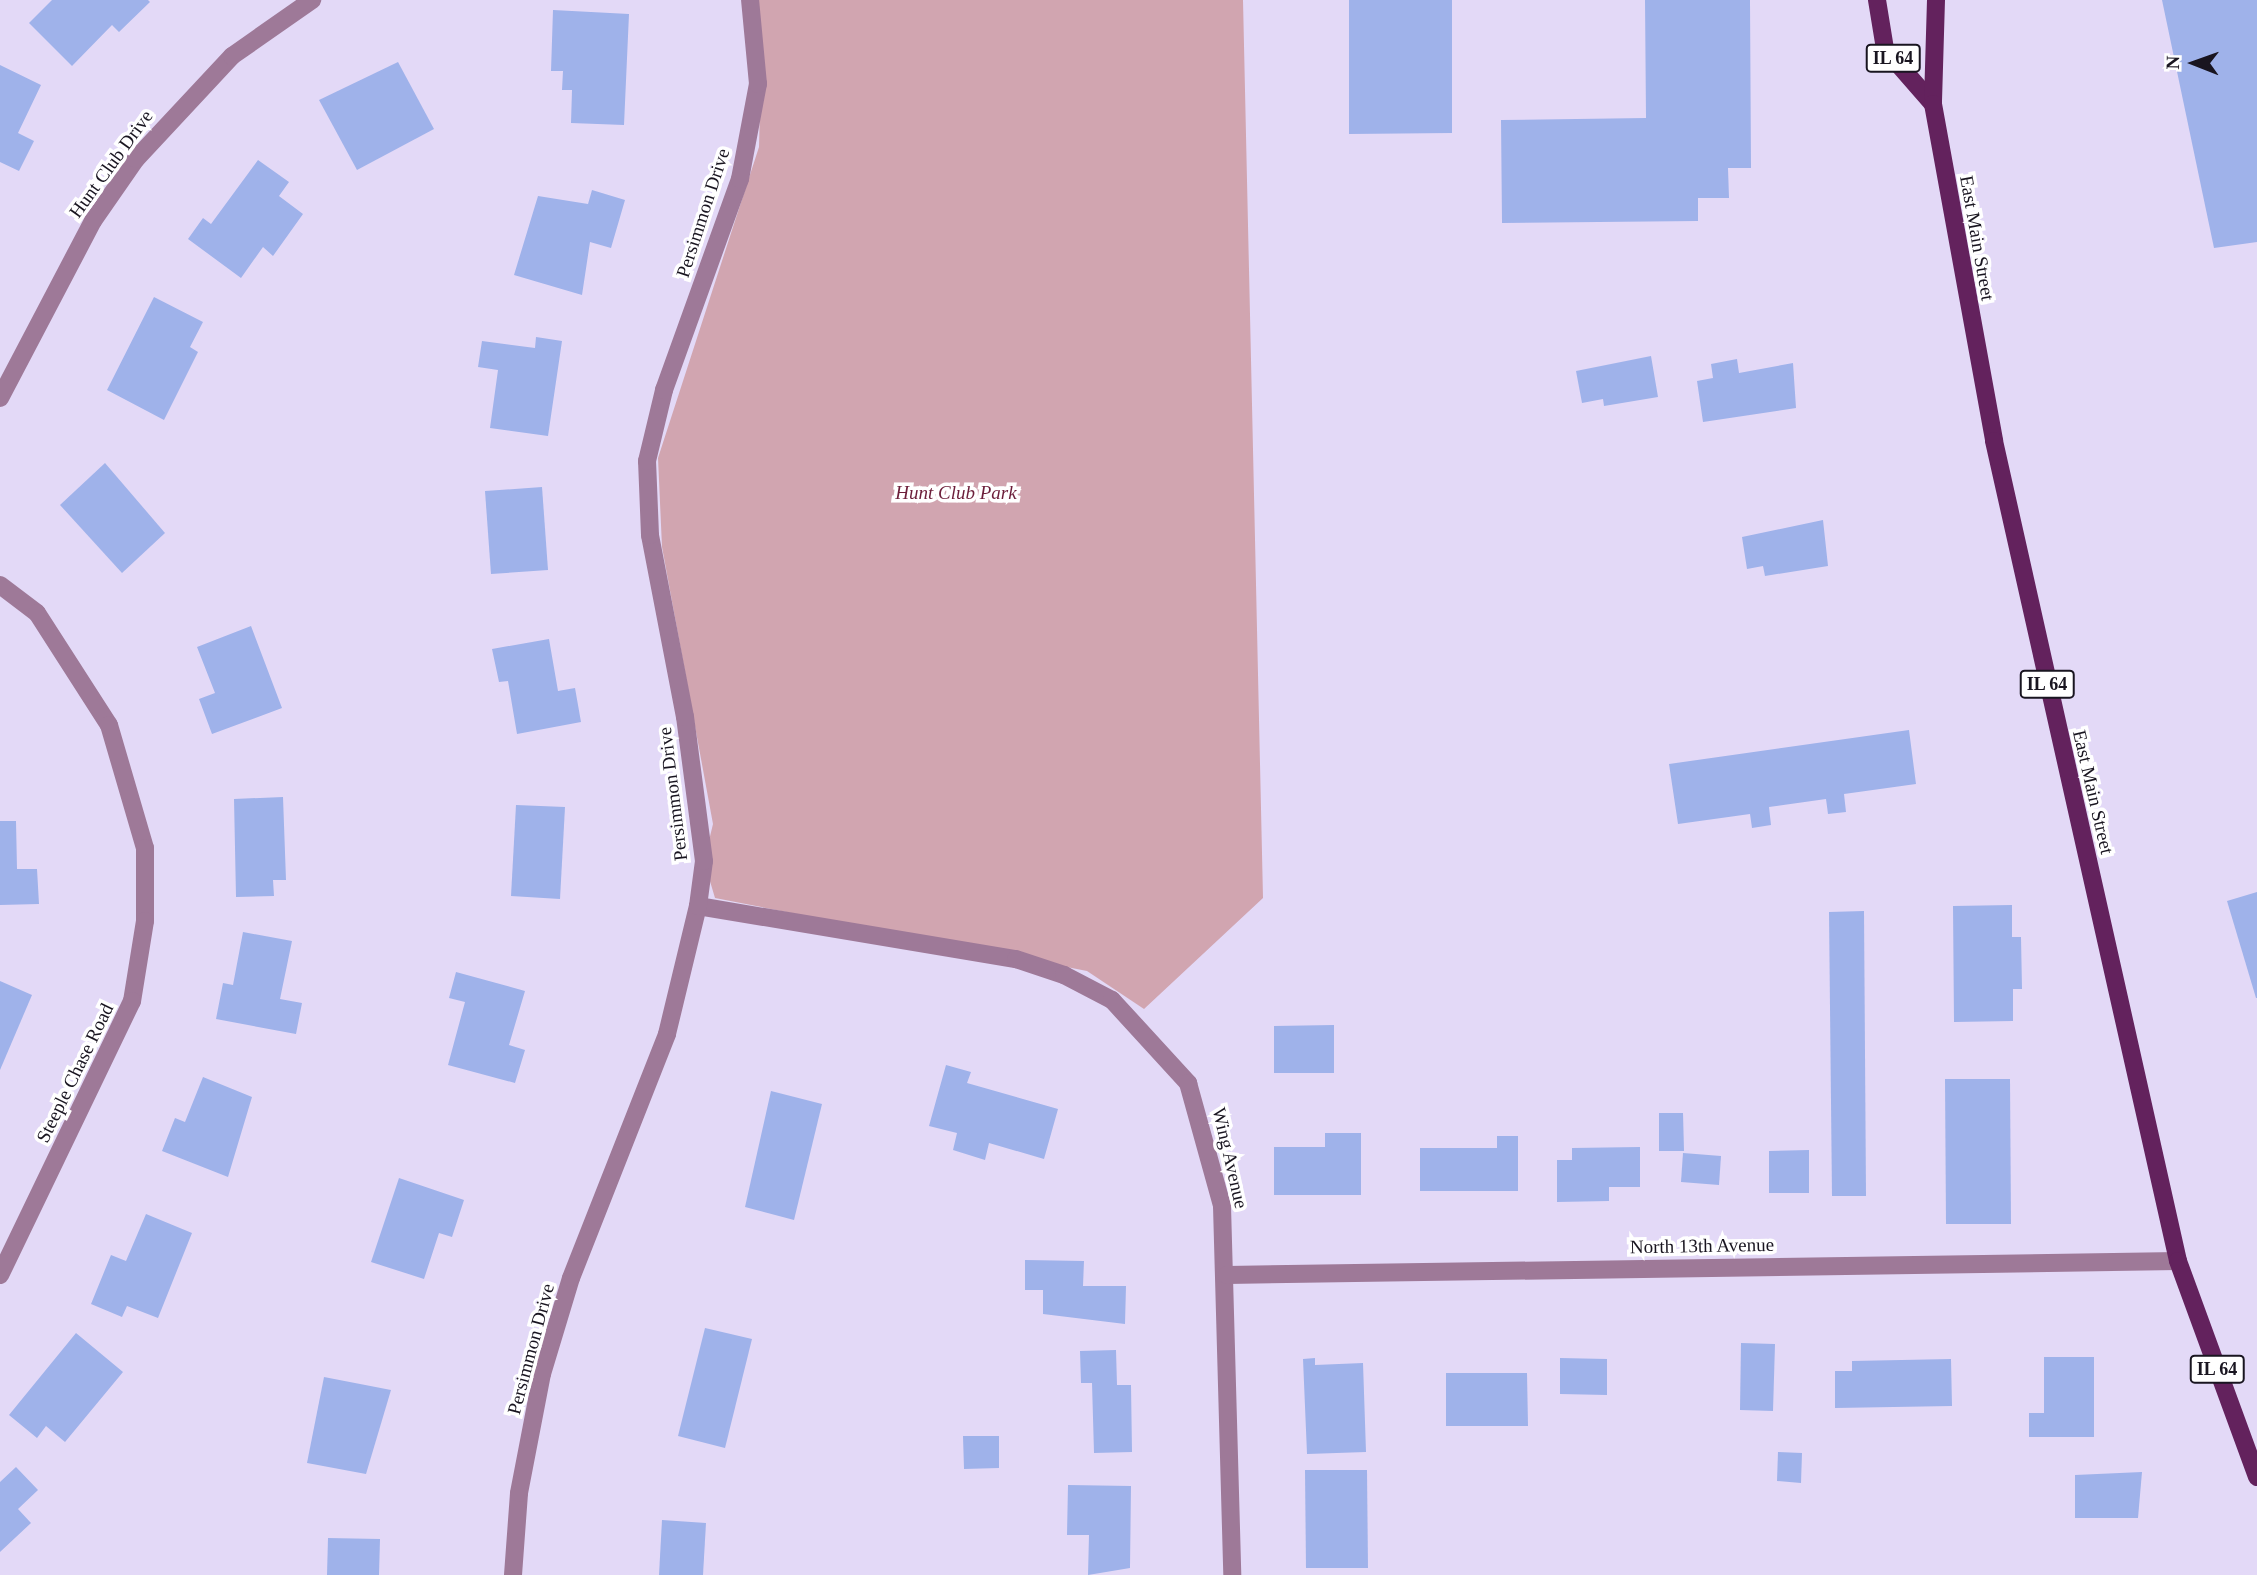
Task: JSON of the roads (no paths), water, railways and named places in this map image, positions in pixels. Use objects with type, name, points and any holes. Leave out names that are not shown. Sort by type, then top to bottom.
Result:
[{"type":"main road","name":"IL 64","points":[[1877,0],[1885,49],[1934,104]]},
{"type":"main road","name":"East Main Street","points":[[1936,0],[1934,104],[1981,382],[2178,1261],[2257,1477]]},
{"type":"street","name":"Hunt Club Drive","points":[[0,398],[93,221],[136,159],[232,56],[312,0]]},
{"type":"street","name":"Persimmon Drive","points":[[513,1575],[519,1493],[542,1374],[571,1278],[667,1034],[698,906],[704,861],[685,717],[650,535],[647,461],[664,390],[740,179],[758,85],[750,0]]},
{"type":"street","name":"Steeple Chase Road","points":[[0,585],[37,614],[109,725],[131,782],[145,861],[145,921],[132,1001],[0,1275]]},
{"type":"street","name":"Wing Avenue","points":[[698,906],[1016,959],[1112,1000],[1188,1083],[1222,1206],[1227,1275],[1233,1575]]},
{"type":"street","name":"North 13th Avenue","points":[[1227,1275],[2178,1261]]},
{"type":"park label","name":"Hunt Club Park","points":[[956,493]]}]
